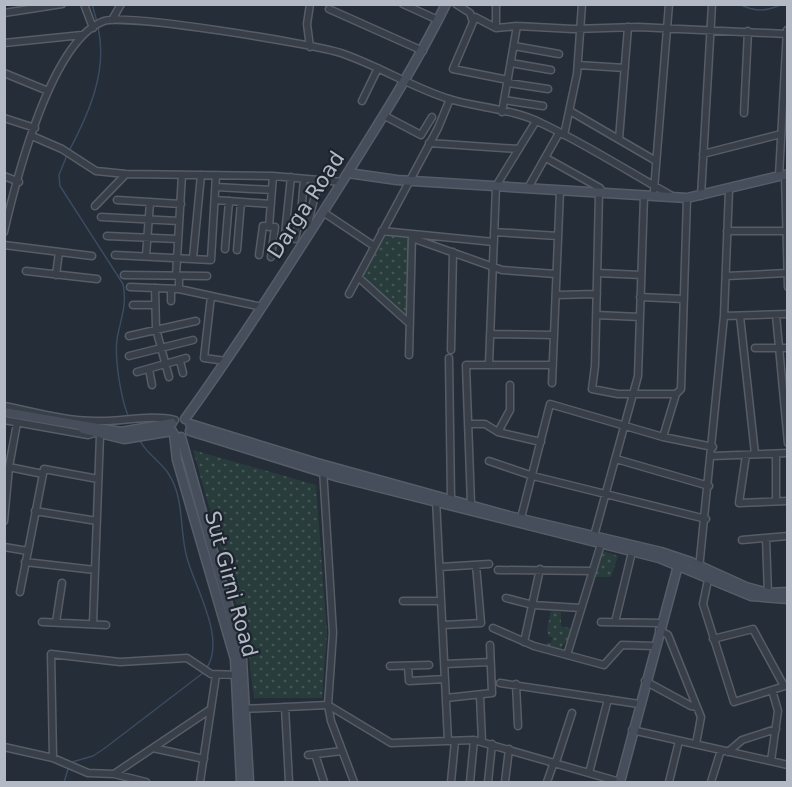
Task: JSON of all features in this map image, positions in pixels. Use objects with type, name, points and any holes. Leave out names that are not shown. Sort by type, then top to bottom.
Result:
[{"type":"main road","name":"Darga Road","points":[[188,425],[226,361],[262,307],[299,242],[311,231],[423,51],[446,4]]},
{"type":"main road","points":[[348,173],[408,180],[675,198],[701,196],[784,175]]},
{"type":"main road","points":[[4,412],[121,432],[161,425],[175,429],[188,425]]},
{"type":"main road","points":[[28,416],[34,420],[124,439],[188,425],[323,469],[601,544],[679,561]]},
{"type":"main road","points":[[175,429],[237,637],[242,783]]},
{"type":"main road","points":[[436,498],[471,504],[679,561],[751,596],[788,599]]},
{"type":"main road","points":[[620,782],[645,681],[679,561]]},
{"type":"main road","points":[[768,596],[788,592]]},
{"type":"main road","points":[[241,709],[249,783]]},
{"type":"street","points":[[4,13],[62,4]]},
{"type":"street","points":[[84,4],[94,28]]},
{"type":"street","points":[[112,20],[121,4]]},
{"type":"street","points":[[310,4],[308,24],[310,47]]},
{"type":"street","points":[[403,4],[438,20]]},
{"type":"street","points":[[456,4],[470,13],[473,22]]},
{"type":"street","points":[[496,4],[496,28]]},
{"type":"street","points":[[528,188],[562,134],[570,111],[578,65],[582,4]]},
{"type":"street","points":[[594,536],[635,393],[641,276],[648,196],[654,186],[669,4]]},
{"type":"street","points":[[701,196],[712,4]]},
{"type":"street","points":[[329,9],[423,51]]},
{"type":"street","points":[[548,89],[453,69],[475,17],[496,28],[517,26],[582,29],[628,27],[787,32],[781,134],[787,203],[788,287]]},
{"type":"street","points":[[4,232],[32,136],[48,91],[63,61],[82,35],[104,21],[112,20],[202,29],[339,52],[378,68],[403,82],[450,99],[536,121],[675,198]]},
{"type":"street","points":[[502,112],[517,26]]},
{"type":"street","points":[[619,140],[628,27]]},
{"type":"street","points":[[744,113],[748,32]]},
{"type":"street","points":[[4,43],[82,35]]},
{"type":"street","points":[[514,46],[559,54]]},
{"type":"street","points":[[511,63],[551,70]]},
{"type":"street","points":[[578,65],[625,68]]},
{"type":"street","points":[[362,101],[378,68]]},
{"type":"street","points":[[4,73],[48,91]]},
{"type":"street","points":[[349,294],[450,99]]},
{"type":"street","points":[[504,100],[543,106]]},
{"type":"street","points":[[570,111],[656,161]]},
{"type":"street","points":[[382,115],[421,135],[432,117]]},
{"type":"street","points":[[4,118],[35,128]]},
{"type":"street","points":[[489,364],[495,186],[536,121]]},
{"type":"street","points":[[704,154],[781,134]]},
{"type":"street","points":[[32,136],[62,149],[96,171],[126,174],[273,176],[342,182]]},
{"type":"street","points":[[429,143],[518,149]]},
{"type":"street","points":[[546,158],[600,188],[592,389],[618,394],[676,394]]},
{"type":"street","points":[[95,206],[126,174]]},
{"type":"street","points":[[171,300],[178,276],[182,175]]},
{"type":"street","points":[[193,258],[201,175]]},
{"type":"street","points":[[115,255],[211,260],[216,175]]},
{"type":"street","points":[[4,176],[19,182]]},
{"type":"street","points":[[271,257],[273,176]]},
{"type":"street","points":[[285,234],[291,177]]},
{"type":"street","points":[[259,255],[263,226],[272,228],[299,242],[304,179]]},
{"type":"street","points":[[311,231],[308,223],[319,180]]},
{"type":"street","points":[[216,187],[272,190]]},
{"type":"street","points":[[552,383],[560,190]]},
{"type":"street","points":[[699,569],[706,519],[713,447],[715,390],[724,316],[729,190]]},
{"type":"street","points":[[663,437],[676,394],[681,389],[687,198]]},
{"type":"street","points":[[117,200],[180,204]]},
{"type":"street","points":[[215,200],[271,204]]},
{"type":"street","points":[[225,249],[229,201]]},
{"type":"street","points":[[146,256],[150,202]]},
{"type":"street","points":[[237,250],[242,202]]},
{"type":"street","points":[[323,212],[374,246]]},
{"type":"street","points":[[101,217],[179,221]]},
{"type":"street","points":[[382,231],[412,236],[494,242]]},
{"type":"street","points":[[727,231],[786,231]]},
{"type":"street","points":[[494,232],[558,236]]},
{"type":"street","points":[[107,236],[178,239]]},
{"type":"street","points":[[412,236],[502,270],[556,274]]},
{"type":"street","points":[[409,355],[412,236]]},
{"type":"street","points":[[4,245],[92,256]]},
{"type":"street","points":[[56,275],[59,252]]},
{"type":"street","points":[[451,350],[453,252]]},
{"type":"street","points":[[26,272],[97,279]]},
{"type":"street","points":[[597,273],[641,276]]},
{"type":"street","points":[[726,276],[787,273]]},
{"type":"street","points":[[124,275],[207,276]]},
{"type":"street","points":[[358,278],[410,324]]},
{"type":"street","points":[[130,287],[175,289],[262,307]]},
{"type":"street","points":[[155,288],[156,329],[169,377]]},
{"type":"street","points":[[556,295],[597,294]]},
{"type":"street","points":[[211,296],[204,358],[226,361]]},
{"type":"street","points":[[640,297],[684,299]]},
{"type":"street","points":[[133,305],[155,305]]},
{"type":"street","points":[[724,316],[788,314]]},
{"type":"street","points":[[596,315],[640,317]]},
{"type":"street","points":[[740,315],[755,454]]},
{"type":"street","points":[[776,315],[788,443]]},
{"type":"street","points":[[129,336],[196,321]]},
{"type":"street","points":[[490,334],[554,335]]},
{"type":"street","points":[[129,356],[193,340]]},
{"type":"street","points":[[755,348],[788,348]]},
{"type":"street","points":[[449,358],[451,499]]},
{"type":"street","points":[[136,372],[183,360],[183,373]]},
{"type":"street","points":[[471,504],[466,365],[553,365]]},
{"type":"street","points":[[149,369],[152,385]]},
{"type":"street","points":[[498,432],[510,410],[510,385]]},
{"type":"street","points":[[521,518],[550,404],[626,424],[663,437],[713,447]]},
{"type":"street","points":[[4,406],[94,421],[122,422],[162,417],[175,429]]},
{"type":"street","points":[[4,420],[88,435],[94,432],[98,478],[93,624]]},
{"type":"street","points":[[4,521],[9,467],[17,423]]},
{"type":"street","points":[[469,424],[485,424],[498,432],[541,442]]},
{"type":"street","points":[[776,453],[776,501]]},
{"type":"street","points":[[712,456],[788,453]]},
{"type":"street","points":[[746,455],[739,503],[788,501]]},
{"type":"street","points":[[616,459],[709,486]]},
{"type":"street","points":[[489,461],[532,476],[606,492],[706,519]]},
{"type":"street","points":[[9,467],[43,474]]},
{"type":"street","points":[[20,592],[44,469],[98,478]]},
{"type":"street","points":[[323,469],[333,633],[328,705],[354,783]]},
{"type":"street","points":[[436,498],[446,698],[452,741],[451,783]]},
{"type":"street","points":[[35,511],[97,521]]},
{"type":"street","points":[[742,540],[788,536]]},
{"type":"street","points":[[766,538],[768,596]]},
{"type":"street","points":[[567,655],[601,544]]},
{"type":"street","points":[[4,547],[28,551]]},
{"type":"street","points":[[615,622],[632,552]]},
{"type":"street","points":[[25,562],[95,570]]},
{"type":"street","points":[[440,567],[489,564]]},
{"type":"street","points":[[443,625],[481,623],[477,565]]},
{"type":"street","points":[[524,642],[540,569]]},
{"type":"street","points":[[498,570],[592,571]]},
{"type":"street","points":[[709,574],[702,604],[713,639],[734,702],[786,685],[753,629],[713,639]]},
{"type":"street","points":[[56,622],[62,583]]},
{"type":"street","points":[[506,598],[533,605],[582,608]]},
{"type":"street","points":[[403,602],[441,601]]},
{"type":"street","points":[[42,622],[106,626]]},
{"type":"street","points":[[602,622],[660,627],[668,635],[701,717],[696,744]]},
{"type":"street","points":[[493,628],[524,642],[604,664],[622,645],[655,646]]},
{"type":"street","points":[[446,698],[492,693],[490,645]]},
{"type":"street","points":[[53,758],[51,654],[120,662],[188,658],[214,674],[239,676]]},
{"type":"street","points":[[445,664],[490,662]]},
{"type":"street","points":[[390,666],[429,665]]},
{"type":"street","points":[[408,666],[409,681],[445,679]]},
{"type":"street","points":[[200,783],[214,674]]},
{"type":"street","points":[[645,681],[691,706],[697,706]]},
{"type":"street","points":[[500,683],[639,704]]},
{"type":"street","points":[[516,684],[518,726]]},
{"type":"street","points":[[771,761],[778,711],[772,690]]},
{"type":"street","points":[[480,696],[482,742]]},
{"type":"street","points":[[591,783],[608,699]]},
{"type":"street","points":[[241,709],[328,705],[391,743],[474,740],[509,748],[620,782]]},
{"type":"street","points":[[285,707],[289,783]]},
{"type":"street","points":[[114,774],[211,709]]},
{"type":"street","points":[[547,783],[572,713]]},
{"type":"street","points":[[711,783],[724,751],[742,740],[776,729]]},
{"type":"street","points":[[632,730],[788,765]]},
{"type":"street","points":[[470,783],[474,740]]},
{"type":"street","points":[[669,783],[679,741]]},
{"type":"street","points":[[488,783],[492,744]]},
{"type":"street","points":[[4,747],[53,758],[88,773],[114,774],[146,783]]},
{"type":"street","points":[[153,748],[204,759]]},
{"type":"street","points":[[506,783],[509,748]]},
{"type":"street","points":[[324,783],[312,754],[342,751]]},
{"type":"shaded area","points":[[385,234],[409,238],[407,317],[363,278]]},
{"type":"shaded area","points":[[193,450],[316,485],[327,633],[322,698],[254,698],[247,642]]},
{"type":"shaded area","points":[[600,550],[618,556],[611,577],[594,577]]},
{"type":"shaded area","points":[[551,610],[561,612],[561,626],[573,629],[569,639],[562,646],[562,650],[546,648],[546,643],[551,643],[552,637],[549,637],[547,630]]},
{"type":"waterway","points":[[92,4],[97,22]]},
{"type":"waterway","points":[[739,4],[761,10],[782,4]]},
{"type":"waterway","points":[[69,151],[95,91],[100,60],[98,27]]},
{"type":"waterway","points":[[67,155],[59,175],[60,186],[123,284],[124,303],[116,353],[121,389],[129,418]]},
{"type":"waterway","points":[[140,441],[168,473],[177,493],[187,558],[211,629],[212,657],[206,669]]},
{"type":"waterway","points":[[72,762],[93,756],[105,748],[203,673]]},
{"type":"waterway","points":[[64,782],[69,766]]}]
